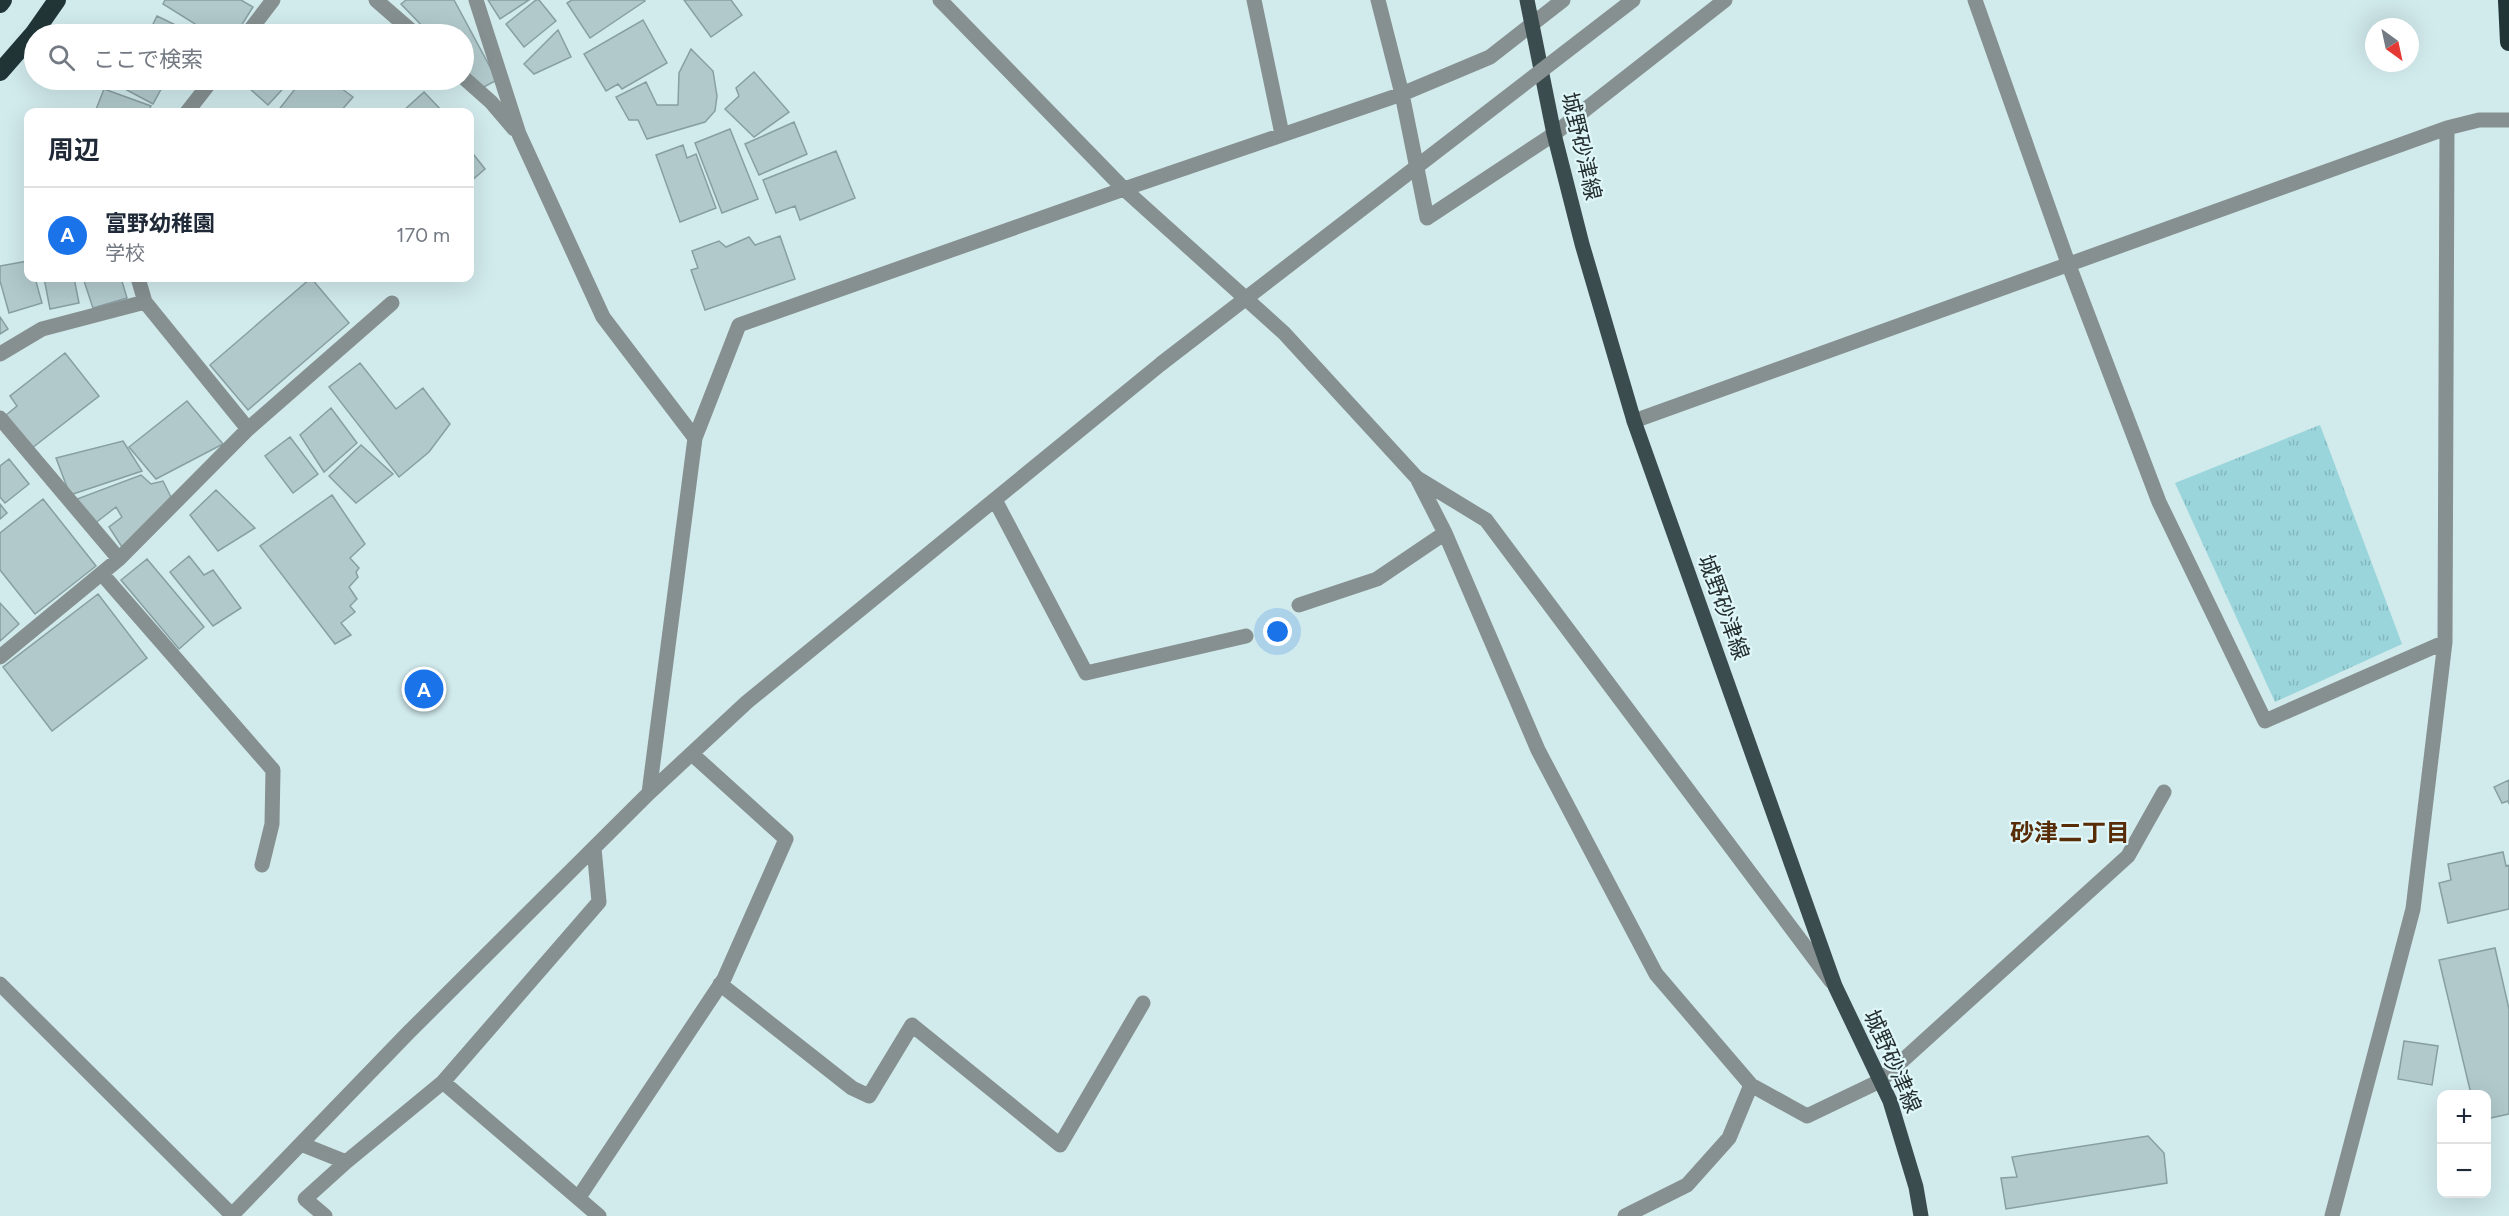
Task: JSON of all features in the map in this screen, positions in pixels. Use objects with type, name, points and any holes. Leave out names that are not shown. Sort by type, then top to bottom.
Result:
[{"type":"highway","points":[[0,4],[3,0]]},
{"type":"highway","points":[[40,24],[57,0]]},
{"type":"highway","points":[[2507,0],[2509,42]]},
{"type":"highway","points":[[0,72],[24,44]]},
{"type":"main road","name":"城野砂津線","points":[[1527,0],[1554,134],[1582,244],[1634,421],[1835,986],[1890,1101],[1913,1176],[1921,1216]]},
{"type":"street","points":[[255,24],[273,0]]},
{"type":"street","points":[[376,0],[404,24]]},
{"type":"street","points":[[476,0],[519,134],[603,317],[695,438]]},
{"type":"street","points":[[940,0],[1124,189],[1284,333],[1416,478],[1445,533],[1538,750],[1656,974],[1751,1085],[1807,1116],[1880,1081],[2128,856],[2164,792]]},
{"type":"street","points":[[1254,0],[1282,134]]},
{"type":"street","points":[[1378,0],[1402,94],[1427,218],[1554,134],[1725,0]]},
{"type":"street","points":[[649,793],[695,438],[739,325],[1402,94],[1490,57],[1563,0]]},
{"type":"street","points":[[0,984],[231,1215],[408,1033],[649,793],[747,702],[1162,363],[1633,0]]},
{"type":"street","points":[[1975,0],[2068,263],[2159,502],[2265,721],[2445,642]]},
{"type":"street","points":[[474,87],[491,102],[519,134]]},
{"type":"street","points":[[190,108],[204,90]]},
{"type":"street","points":[[1634,421],[2446,128],[2479,120],[2509,120]]},
{"type":"street","points":[[2332,1216],[2413,909],[2445,642],[2446,128]]},
{"type":"street","points":[[139,282],[145,302],[248,429]]},
{"type":"street","points":[[0,354],[42,329],[145,302]]},
{"type":"street","points":[[0,657],[119,559],[248,429],[392,303]]},
{"type":"street","points":[[0,418],[119,559]]},
{"type":"street","points":[[1416,478],[1486,520],[1835,986]]},
{"type":"street","points":[[995,500],[1086,673],[1246,636]]},
{"type":"street","points":[[1299,605],[1377,579],[1445,533]]},
{"type":"street","points":[[102,574],[273,770],[272,824],[262,865]]},
{"type":"street","points":[[579,1197],[720,984],[786,839],[692,754]]},
{"type":"street","points":[[326,1216],[305,1199],[443,1082],[599,903],[594,848]]},
{"type":"street","points":[[720,984],[852,1088],[869,1096],[912,1025],[1060,1145],[1143,1003]]},
{"type":"street","points":[[443,1082],[599,1216]]},
{"type":"street","points":[[1625,1216],[1687,1185],[1729,1138],[1751,1085]]},
{"type":"street","points":[[301,1144],[346,1162]]},
{"type":"green space","points":[[2320,425],[2402,644],[2275,702],[2175,483]]},
{"type":"building","points":[[165,0],[241,0],[253,7],[242,24],[195,24],[163,4]]},
{"type":"building","points":[[406,0],[454,0],[467,24],[420,24],[401,4]]},
{"type":"building","points":[[488,0],[529,0],[500,19]]},
{"type":"building","points":[[539,0],[556,21],[524,47],[506,24]]},
{"type":"building","points":[[572,0],[645,1],[590,38],[567,3]]},
{"type":"building","points":[[684,0],[731,0],[742,15],[711,37]]},
{"type":"building","points":[[157,16],[173,24],[153,24]]},
{"type":"building","points":[[643,20],[667,63],[622,89],[618,84],[606,91],[584,54]]},
{"type":"building","points":[[558,30],[571,57],[534,74],[524,64]]},
{"type":"building","points":[[474,37],[497,80],[482,88],[474,80]]},
{"type":"building","points":[[691,49],[713,71],[717,96],[715,111],[705,122],[647,139],[638,120],[629,120],[616,97],[646,82],[657,105],[678,105],[679,73]]},
{"type":"building","points":[[754,72],[789,112],[754,137],[725,109],[739,96],[736,88]]},
{"type":"building","points":[[104,90],[151,106],[150,108],[97,108]]},
{"type":"building","points":[[127,90],[161,90],[153,104]]},
{"type":"building","points":[[251,90],[282,90],[268,105]]},
{"type":"building","points":[[294,90],[344,90],[353,97],[343,108],[280,108]]},
{"type":"building","points":[[424,92],[439,108],[406,108]]},
{"type":"building","points":[[794,122],[807,154],[759,175],[745,144]]},
{"type":"building","points":[[730,129],[758,199],[722,213],[695,143]]},
{"type":"building","points":[[683,145],[687,158],[696,154],[716,208],[680,222],[656,155]]},
{"type":"building","points":[[836,151],[855,198],[800,220],[795,206],[776,213],[763,180]]},
{"type":"building","points":[[474,155],[485,169],[474,179]]},
{"type":"building","points":[[780,236],[795,279],[705,310],[691,270],[698,268],[692,251],[719,241],[726,247],[749,237],[755,245]]},
{"type":"building","points":[[24,262],[24,282],[36,282],[42,303],[9,313],[0,281],[0,266]]},
{"type":"building","points":[[45,282],[75,282],[79,303],[50,309]]},
{"type":"building","points":[[84,282],[122,282],[127,298],[93,308]]},
{"type":"building","points":[[306,282],[314,282],[349,323],[248,410],[210,365]]},
{"type":"building","points":[[0,317],[8,329],[0,334]]},
{"type":"building","points":[[65,353],[99,396],[32,448],[6,415],[17,406],[10,396]]},
{"type":"building","points":[[360,363],[396,409],[423,388],[450,424],[429,452],[399,477],[329,387]]},
{"type":"building","points":[[187,401],[223,444],[156,479],[129,447]]},
{"type":"building","points":[[331,408],[357,443],[324,472],[300,435]]},
{"type":"building","points":[[290,437],[318,474],[293,493],[265,456]]},
{"type":"building","points":[[123,441],[142,471],[70,495],[56,458]]},
{"type":"building","points":[[361,445],[393,474],[356,503],[329,476]]},
{"type":"building","points":[[9,459],[29,484],[5,503],[0,497],[0,466]]},
{"type":"building","points":[[141,475],[151,484],[163,481],[171,497],[122,547],[109,527],[122,517],[116,507],[94,524],[77,499]]},
{"type":"building","points":[[216,490],[255,528],[218,551],[190,515]]},
{"type":"building","points":[[332,495],[365,544],[350,558],[359,568],[356,572],[358,577],[349,587],[357,599],[350,606],[355,612],[341,623],[351,635],[335,644],[260,546]]},
{"type":"building","points":[[43,499],[96,566],[35,614],[0,570],[0,533]]},
{"type":"building","points":[[0,504],[7,513],[0,519]]},
{"type":"building","points":[[189,556],[204,575],[213,570],[241,608],[213,626],[170,572]]},
{"type":"building","points":[[147,559],[204,627],[179,649],[121,580]]},
{"type":"building","points":[[98,594],[147,658],[52,731],[3,667]]},
{"type":"building","points":[[0,603],[19,624],[0,641]]},
{"type":"building","points":[[2509,780],[2509,804],[2508,801],[2502,803],[2494,787]]},
{"type":"building","points":[[2503,852],[2506,866],[2509,865],[2509,909],[2448,923],[2439,883],[2451,880],[2448,864]]},
{"type":"building","points":[[2495,948],[2509,1009],[2509,1114],[2491,1118],[2491,1090],[2470,1090],[2439,960]]},
{"type":"building","points":[[2404,1041],[2438,1046],[2432,1085],[2398,1079]]},
{"type":"building","points":[[2148,1136],[2164,1153],[2167,1183],[2006,1209],[2001,1178],[2017,1177],[2012,1157]]},
{"type":"place","name":"富野幼稚園","points":[[424,689]]},
{"type":"district","name":"砂津二丁目","points":[[2070,833]]}]
